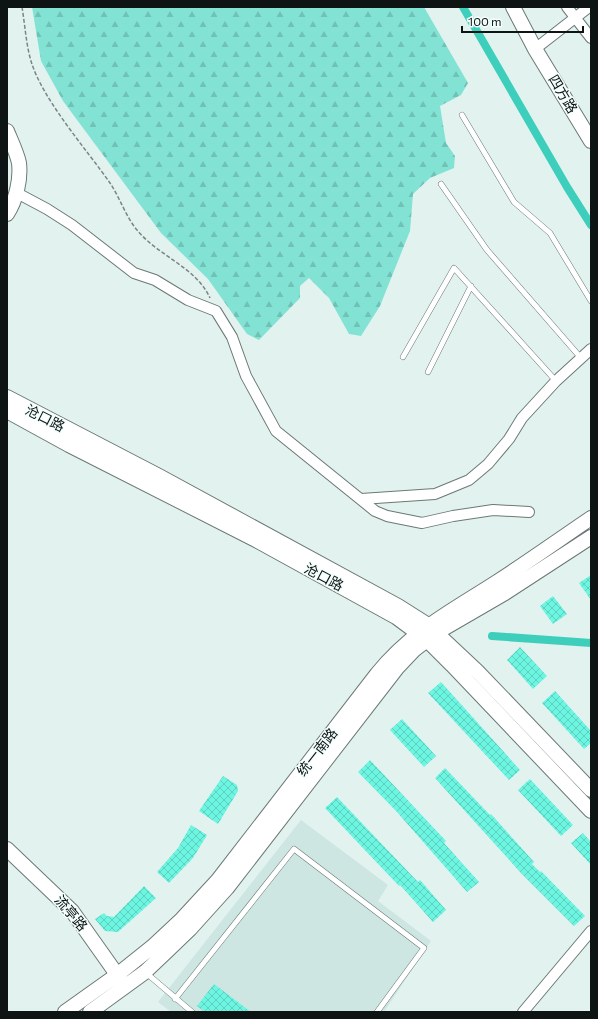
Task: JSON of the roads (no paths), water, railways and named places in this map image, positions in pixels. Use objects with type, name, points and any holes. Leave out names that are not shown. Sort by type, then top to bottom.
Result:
[{"type":"street","name":"四方路","points":[[513,7],[535,49],[591,140]]},
{"type":"street","points":[[567,7],[591,38]]},
{"type":"street","points":[[535,49],[590,7]]},
{"type":"street","points":[[7,131],[19,164],[17,193],[13,205],[7,214]]},
{"type":"street","points":[[17,193],[72,225],[134,273],[155,280],[188,300],[216,311],[232,337],[246,376],[276,431],[375,511],[387,516],[422,522],[493,510],[529,512]]},
{"type":"street","points":[[361,499],[435,494],[469,480],[488,464],[509,439],[522,418],[556,380],[591,349]]},
{"type":"street","name":"沧口路","points":[[7,397],[159,476],[398,606],[427,633],[591,810]]},
{"type":"street","name":"沧口路","points":[[7,410],[69,445],[312,571],[427,633],[477,671],[591,790]]},
{"type":"street","name":"统一南路","points":[[90,1012],[152,947],[182,919],[218,880],[389,659],[498,581],[591,518]]},
{"type":"street","name":"统一南路","points":[[65,1012],[121,981],[145,972],[190,929],[227,888],[397,668],[427,633],[505,593],[591,537]]},
{"type":"street","name":"流亭路","points":[[7,849],[72,911],[121,981]]},
{"type":"street","points":[[523,1012],[591,931]]},
{"type":"lane","points":[[462,114],[514,202],[550,232],[591,301]]},
{"type":"lane","points":[[441,184],[487,250],[581,358]]},
{"type":"lane","points":[[403,357],[454,268],[556,380]]},
{"type":"lane","points":[[428,372],[471,286]]},
{"type":"lane","points":[[175,999],[294,848],[424,948],[377,1012]]},
{"type":"lane","points":[[145,972],[192,1012]]},
{"type":"waterway","points":[[463,7],[567,187],[591,225]]},
{"type":"waterway","points":[[492,636],[591,643]]}]
